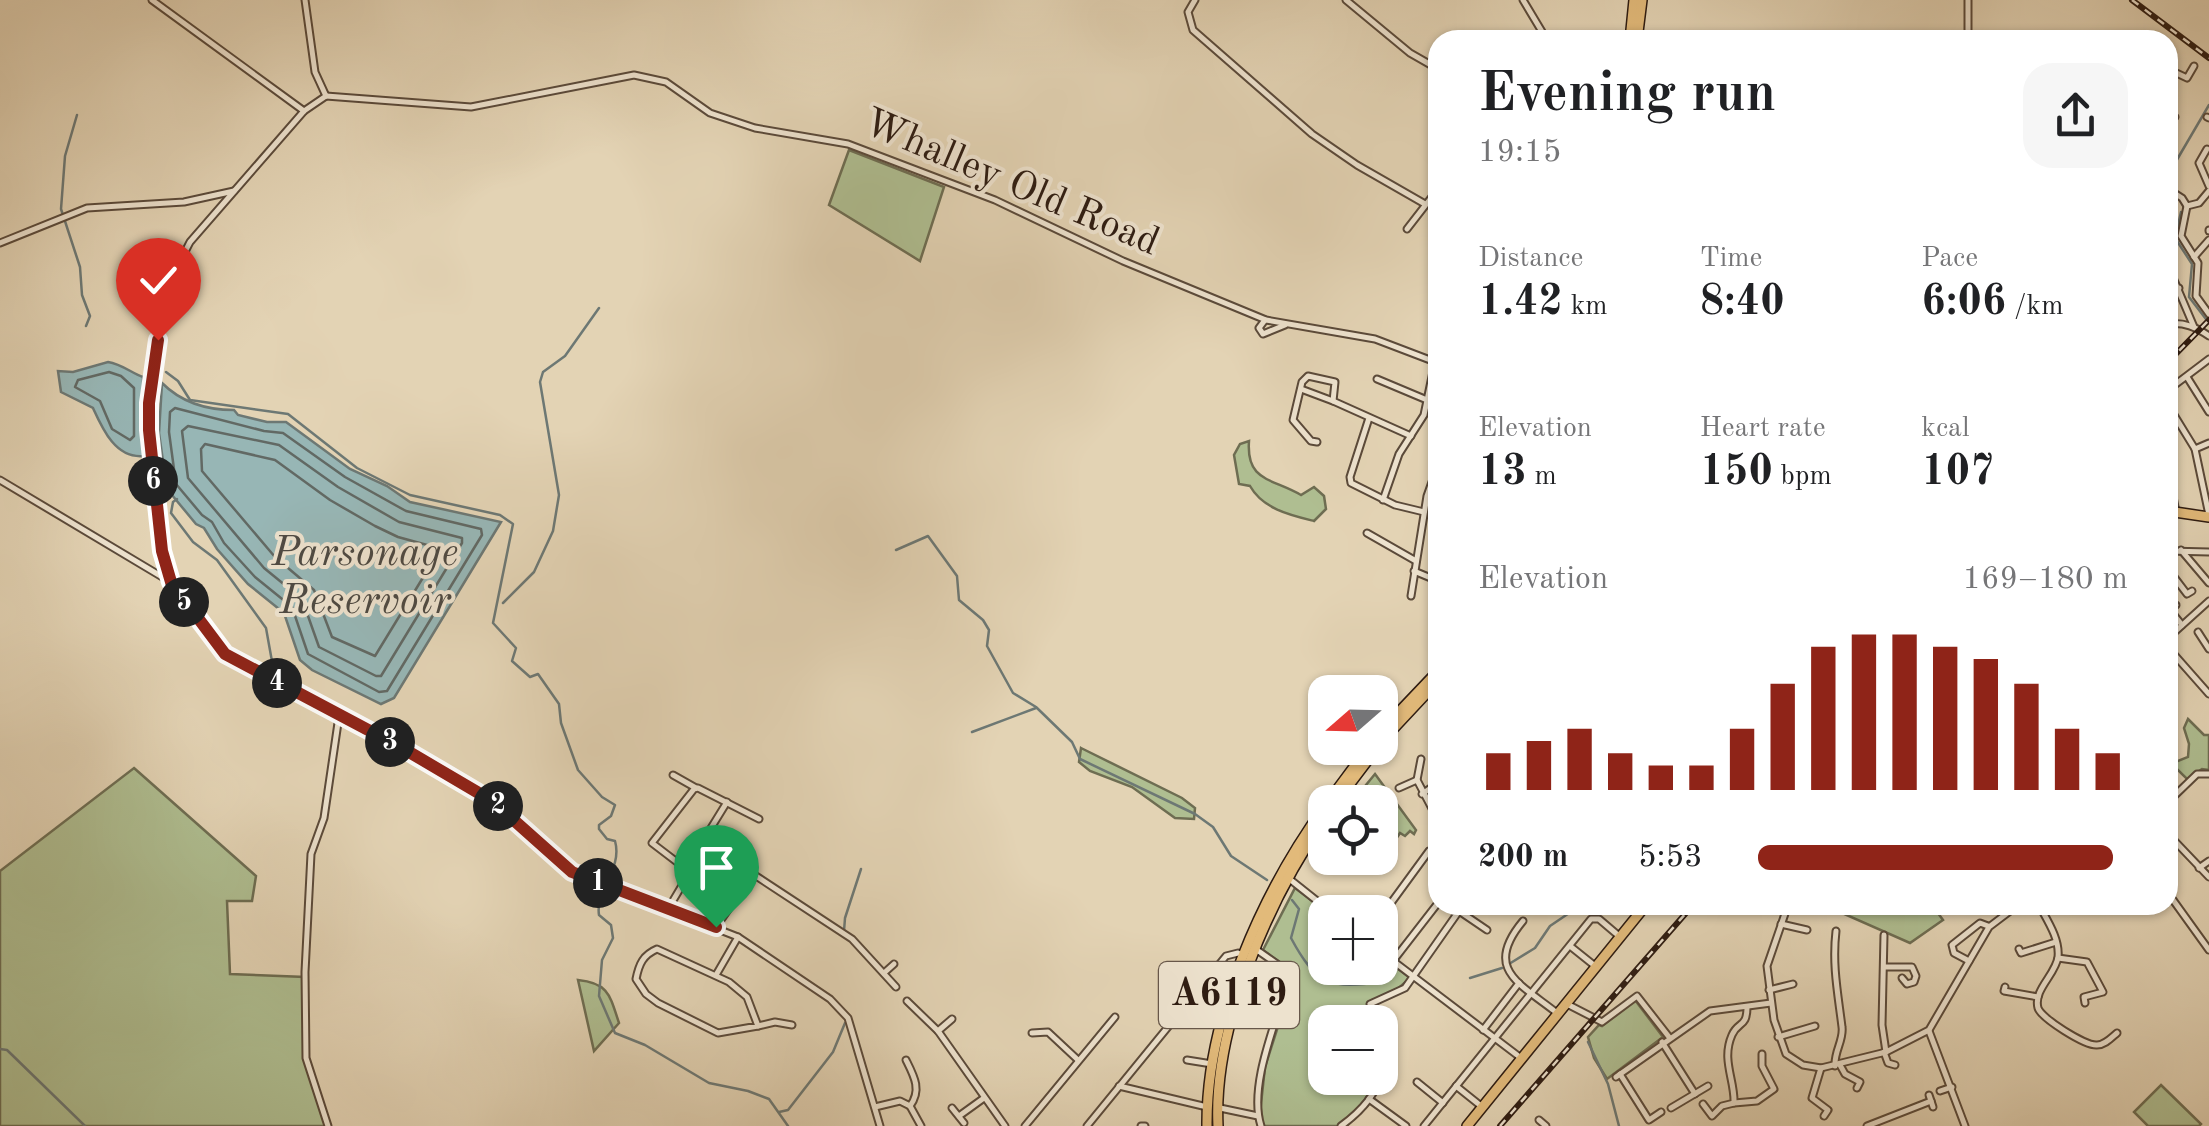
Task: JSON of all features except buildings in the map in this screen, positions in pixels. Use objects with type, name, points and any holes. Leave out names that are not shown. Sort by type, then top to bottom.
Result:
[{"type":"highway","points":[[1635,30],[1638,0]]},
{"type":"highway","points":[[2178,513],[2209,516]]},
{"type":"highway","points":[[1398,713],[1428,682]]},
{"type":"highway","points":[[1398,724],[1428,692]]},
{"type":"highway","name":"A6119","points":[[1218,1126],[1212,1107],[1212,1064],[1225,1007],[1243,956],[1308,836]]},
{"type":"highway","name":"A6119","points":[[1207,1126],[1224,1046],[1257,950],[1286,876],[1308,843]]},
{"type":"highway","points":[[1467,1126],[1638,915]]},
{"type":"street","points":[[152,0],[304,111]]},
{"type":"street","points":[[171,582],[157,516],[149,403],[158,340],[173,275],[190,242],[304,111],[326,96],[316,72],[305,0]]},
{"type":"street","points":[[1195,0],[1188,12],[1193,30],[1312,134],[1426,204]]},
{"type":"street","points":[[1346,0],[1428,63]]},
{"type":"street","points":[[1523,0],[1541,30]]},
{"type":"street","points":[[1968,0],[1968,30]]},
{"type":"street","points":[[2187,78],[2194,66]]},
{"type":"street","points":[[2178,74],[2187,78],[2191,86]]},
{"type":"street","name":"Whalley Old Road","points":[[326,96],[471,107],[634,75],[656,78],[710,113],[755,128],[848,144],[996,200],[1123,260],[1266,320],[1374,339],[1428,359]]},
{"type":"street","points":[[2187,206],[2199,203],[2209,188],[2199,163],[2207,149]]},
{"type":"street","points":[[0,242],[70,213],[112,204],[184,202],[235,191]]},
{"type":"street","points":[[2178,195],[2187,206],[2182,236],[2199,270],[2196,296],[2209,314]]},
{"type":"street","points":[[1406,229],[1428,202]]},
{"type":"street","points":[[2194,257],[2209,240]]},
{"type":"street","points":[[2179,288],[2194,327]]},
{"type":"street","points":[[1266,320],[1260,325],[1262,334],[1285,325]]},
{"type":"street","points":[[2178,322],[2209,336]]},
{"type":"street","points":[[2178,382],[2209,360]]},
{"type":"street","points":[[1317,442],[1311,441],[1294,422],[1308,376],[1331,380],[1337,388],[1333,401]]},
{"type":"street","points":[[2186,376],[2209,412]]},
{"type":"street","points":[[1377,379],[1428,400],[1424,415],[1399,454],[1383,500]]},
{"type":"street","points":[[1301,389],[1410,436]]},
{"type":"street","points":[[1370,417],[1350,479],[1355,487],[1383,500],[1424,512]]},
{"type":"street","points":[[2178,421],[2195,449],[2209,516]]},
{"type":"street","points":[[2195,449],[2209,443]]},
{"type":"street","points":[[0,480],[171,582],[225,654],[477,792],[572,872],[738,937],[842,1009],[880,1126]]},
{"type":"street","points":[[1411,596],[1428,499]]},
{"type":"street","points":[[1367,533],[1416,561]]},
{"type":"street","points":[[2178,550],[2209,552]]},
{"type":"street","points":[[2181,550],[2209,582]]},
{"type":"street","points":[[1414,571],[1428,577]]},
{"type":"street","points":[[2178,581],[2187,594],[2192,591]]},
{"type":"street","points":[[2178,629],[2209,601]]},
{"type":"street","points":[[2178,620],[2182,625]]},
{"type":"street","points":[[2198,632],[2209,649]]},
{"type":"street","points":[[2178,660],[2209,694]]},
{"type":"street","points":[[328,1126],[306,1058],[306,972],[311,854],[324,818],[339,715]]},
{"type":"street","points":[[1421,759],[1417,780],[1428,804]]},
{"type":"street","points":[[673,774],[760,819]]},
{"type":"street","points":[[2178,792],[2197,774],[2208,774]]},
{"type":"street","points":[[1399,788],[1417,780]]},
{"type":"street","points":[[668,909],[690,875],[652,842],[696,788]]},
{"type":"street","points":[[1422,794],[1428,790]]},
{"type":"street","points":[[711,828],[727,802]]},
{"type":"street","points":[[682,866],[702,837]]},
{"type":"street","points":[[715,838],[753,874],[852,939],[896,987]]},
{"type":"street","points":[[2178,845],[2209,877]]},
{"type":"street","points":[[1397,895],[1428,852]]},
{"type":"street","points":[[2199,868],[2209,861]]},
{"type":"street","points":[[716,927],[753,874]]},
{"type":"street","points":[[1286,876],[1310,895]]},
{"type":"street","points":[[2178,908],[2209,950]]},
{"type":"street","points":[[1398,955],[1429,915]]},
{"type":"street","points":[[1340,1126],[1369,1099],[1378,1084],[1388,1046],[1384,1028],[1370,1004],[1396,995],[1456,915]]},
{"type":"street","points":[[1465,915],[1487,930]]},
{"type":"street","points":[[1784,915],[1767,966],[1778,1037],[1792,1060],[1821,1068],[1885,1052],[1929,1030],[1989,927],[2005,915]]},
{"type":"street","points":[[2044,915],[2056,942],[2058,958],[2038,997],[2038,1010],[2090,1044],[2104,1043],[2116,1033]]},
{"type":"street","points":[[1424,1126],[1595,917],[1620,936]]},
{"type":"street","points":[[1969,962],[1954,954],[1952,945],[1980,922],[1989,927]]},
{"type":"street","points":[[1781,924],[1807,930]]},
{"type":"street","points":[[1523,926],[1504,951],[1509,974],[1557,1013]]},
{"type":"street","points":[[1836,931],[1834,970],[1843,1032],[1835,1051],[1845,1074],[1860,1082],[1857,1088]]},
{"type":"street","points":[[1884,935],[1885,1052],[1888,1063],[1895,1065]]},
{"type":"street","points":[[716,975],[738,937]]},
{"type":"street","points":[[2019,948],[2021,953],[2056,942]]},
{"type":"street","points":[[1570,945],[1595,966]]},
{"type":"street","points":[[758,1026],[747,997],[716,975],[658,950],[643,958],[636,979],[646,994],[658,1004],[718,1033],[758,1026],[775,1022],[792,1025]]},
{"type":"street","points":[[1257,950],[1284,968],[1288,980],[1264,1059],[1260,1126]]},
{"type":"street","points":[[1087,1126],[1226,956],[1238,953]]},
{"type":"street","points":[[2058,958],[2087,962],[2103,992],[2084,997],[2085,1002]]},
{"type":"street","points":[[884,972],[894,964]]},
{"type":"street","points":[[1398,965],[1520,1058]]},
{"type":"street","points":[[1885,967],[1912,967],[1914,982],[1904,983],[1902,978]]},
{"type":"street","points":[[1482,1030],[1519,983]]},
{"type":"street","points":[[1769,990],[1793,984]]},
{"type":"street","points":[[2005,986],[2004,991],[2038,997]]},
{"type":"street","points":[[1565,1003],[1602,1022],[1637,996],[1695,1094]]},
{"type":"street","points":[[906,1001],[938,1031],[1005,1126]]},
{"type":"street","points":[[1661,1112],[1649,1120],[1618,1076],[1710,1011],[1771,1003]]},
{"type":"street","points":[[1734,1104],[1726,1068],[1731,1037],[1746,1021],[1747,1007]]},
{"type":"street","points":[[1025,1126],[1115,1017]]},
{"type":"street","points":[[938,1031],[952,1019]]},
{"type":"street","points":[[1804,1019],[1806,1029]]},
{"type":"street","points":[[1778,1037],[1815,1026]]},
{"type":"street","points":[[1929,1030],[1965,1126]]},
{"type":"street","points":[[1032,1033],[1048,1032],[1079,1060]]},
{"type":"street","points":[[1703,1104],[1712,1116],[1722,1106],[1757,1100],[1778,1088],[1762,1066],[1762,1054]]},
{"type":"street","points":[[906,1060],[917,1082],[910,1106]]},
{"type":"street","points":[[1187,1060],[1212,1064]]},
{"type":"street","points":[[1821,1068],[1812,1098],[1828,1110],[1824,1116]]},
{"type":"street","points":[[1417,1082],[1443,1102]]},
{"type":"street","points":[[1119,1086],[1258,1116]]},
{"type":"street","points":[[1456,1086],[1482,1106]]},
{"type":"street","points":[[1671,1108],[1708,1086]]},
{"type":"street","points":[[1940,1091],[1952,1087]]},
{"type":"street","points":[[959,1116],[984,1098]]},
{"type":"street","points":[[1369,1099],[1406,1126]]},
{"type":"street","points":[[875,1108],[900,1100],[910,1106],[921,1126]]},
{"type":"street","points":[[1867,1126],[1931,1101]]},
{"type":"street","points":[[952,1108],[964,1123]]},
{"type":"street","points":[[1539,1120],[1546,1126]]},
{"type":"green space","points":[[849,150],[944,187],[920,261],[829,205]]},
{"type":"green space","points":[[1249,441],[1256,472],[1301,495],[1314,487],[1324,496],[1326,509],[1314,521],[1278,510],[1250,486],[1239,484],[1234,455],[1240,444]]},
{"type":"green space","points":[[2188,719],[2204,735],[2209,735],[2209,770],[2202,769],[2187,779],[2178,770],[2178,761],[2188,757],[2184,728]]},
{"type":"green space","points":[[1081,748],[1182,798],[1195,808],[1194,819],[1175,818],[1132,787],[1090,771],[1079,762]]},
{"type":"green space","points":[[134,768],[256,876],[252,901],[227,901],[230,974],[305,977],[306,1058],[328,1126],[0,1126],[0,871]]},
{"type":"green space","points":[[1375,774],[1383,785],[1366,785]]},
{"type":"green space","points":[[1398,805],[1416,830],[1405,836],[1398,836]]},
{"type":"green space","points":[[1295,888],[1308,898],[1308,985],[1398,985],[1398,969],[1410,978],[1392,994],[1372,1000],[1369,1005],[1308,1005],[1308,1095],[1369,1095],[1339,1126],[1263,1126],[1260,1113],[1265,1067],[1291,986],[1284,965],[1263,950]]},
{"type":"green space","points":[[1846,915],[1939,915],[1943,920],[1910,943]]},
{"type":"green space","points":[[578,980],[596,984],[607,992],[619,1023],[594,1051]]},
{"type":"green space","points":[[1635,1000],[1663,1037],[1607,1079],[1594,1058],[1588,1037]]},
{"type":"green space","points":[[2161,1085],[2199,1126],[2148,1126],[2134,1112]]},
{"type":"water","points":[[108,362],[143,377],[144,456],[118,448],[93,408],[61,392],[58,371],[73,372]]},
{"type":"water","name":"Parsonage Reservoir","points":[[162,383],[195,404],[234,410],[238,415],[267,422],[286,422],[350,469],[410,502],[501,522],[394,698],[381,704],[312,670],[300,660],[284,613],[248,584],[167,489],[159,433]]},
{"type":"waterway","points":[[2178,158],[2209,105]]},
{"type":"waterway","points":[[77,115],[65,156],[61,209],[80,267],[82,295],[90,316],[86,326]]},
{"type":"waterway","points":[[2178,225],[2181,212]]},
{"type":"waterway","points":[[2178,243],[2192,264],[2189,297],[2209,323]]},
{"type":"waterway","points":[[503,603],[534,572],[553,531],[559,495],[540,382],[543,372],[565,356],[599,308]]},
{"type":"waterway","points":[[166,372],[178,381],[190,400],[288,414],[357,468],[410,495],[500,515],[513,524],[493,623],[516,648],[512,661],[530,677],[538,674],[559,704],[561,723],[578,770],[602,797],[615,805],[611,816],[599,825],[607,839],[615,841],[616,851],[599,906],[599,915],[611,925],[613,938],[602,960],[599,996],[615,1033],[645,1045],[709,1083],[769,1099],[788,1126]]},
{"type":"waterway","points":[[177,499],[171,513],[193,542],[217,560],[266,628],[273,667]]},
{"type":"waterway","points":[[896,550],[928,536],[957,576],[959,600],[989,630],[987,646],[1013,693],[1036,707],[1072,742],[1080,759],[1195,814],[1213,827],[1231,856],[1267,880]]},
{"type":"waterway","points":[[972,732],[1036,708]]},
{"type":"waterway","points":[[844,931],[861,869]]},
{"type":"waterway","points":[[1292,900],[1299,909],[1291,938],[1308,965]]},
{"type":"waterway","points":[[1509,964],[1535,948],[1550,926],[1566,915]]},
{"type":"waterway","points":[[1470,978],[1502,968]]},
{"type":"waterway","points":[[779,1112],[788,1110],[833,1052],[845,1023]]},
{"type":"waterway","points":[[1588,1042],[1608,1084],[1619,1126]]},
{"type":"waterway","points":[[0,1049],[7,1050],[85,1126]]},
{"type":"railway","points":[[2132,0],[2172,30]]},
{"type":"railway","points":[[2178,35],[2209,58]]},
{"type":"railway","points":[[2178,352],[2209,320]]},
{"type":"railway","points":[[1500,1126],[1684,915]]},
{"type":"route","points":[[158,340],[149,430],[162,551],[171,582],[225,654],[477,792],[572,872],[716,927]]}]
